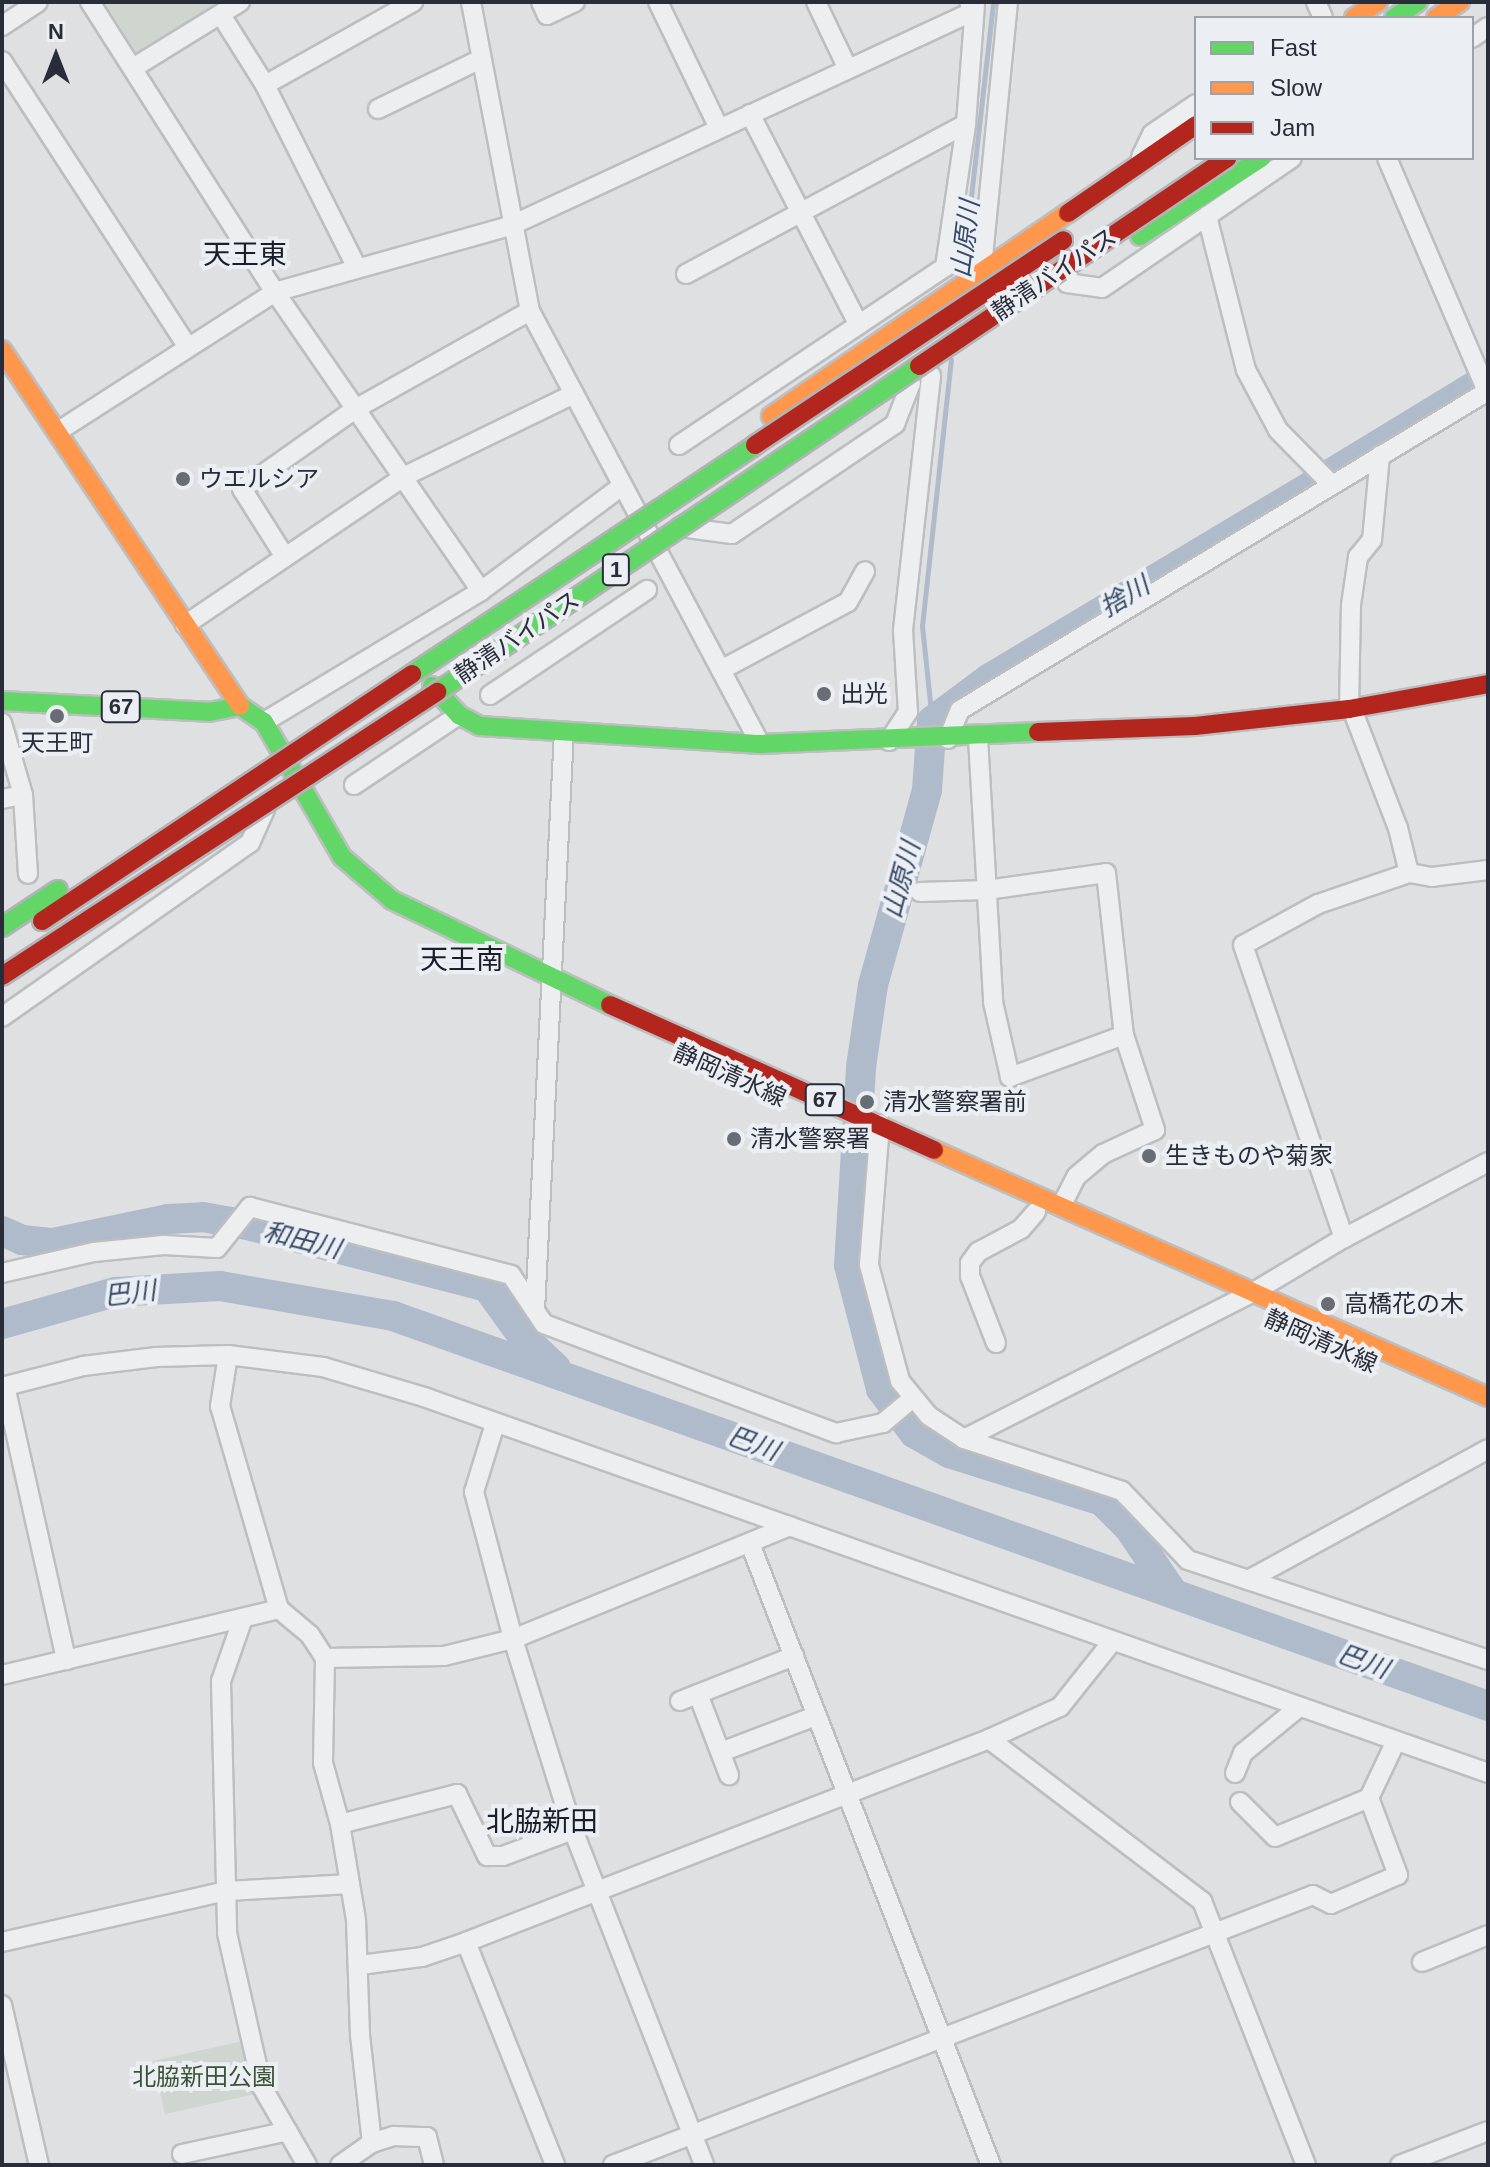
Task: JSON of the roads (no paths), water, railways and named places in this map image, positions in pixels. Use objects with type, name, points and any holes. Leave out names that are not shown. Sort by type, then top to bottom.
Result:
[{"type":"main road","points":[[1361,11],[1378,2]]},
{"type":"main road","points":[[1397,16],[1418,2]]},
{"type":"main road","points":[[1439,16],[1460,2]]},
{"type":"main road","points":[[2,928],[30,916],[274,757],[635,511],[982,267],[1194,126]]},
{"type":"main road","name":"静清バイパス","points":[[2,977],[1224,160]]},
{"type":"main road","points":[[2,977],[282,787],[432,690],[648,537],[911,383],[931,376],[1067,283],[1258,160]]},
{"type":"main road","name":"静清バイパス","points":[[2,948],[1143,186]]},
{"type":"main road","points":[[2,350],[240,706]]},
{"type":"main road","points":[[2,928],[297,733],[424,666]]},
{"type":"main road","points":[[432,690],[459,715],[493,728],[760,744],[978,738],[1195,726],[1350,709],[1488,684]]},
{"type":"main road","points":[[2,1001],[255,831],[361,755],[432,690]]},
{"type":"main road","name":"67","points":[[2,701],[209,712],[240,706]]},
{"type":"main road","name":"静岡清水線","points":[[240,706],[247,730],[274,757]]},
{"type":"main road","name":"静岡清水線","points":[[240,706],[264,722],[282,787],[333,871],[376,914],[553,988],[878,1132],[1061,1206],[1488,1397]]},
{"type":"main road","name":"静岡清水線","points":[[878,1132],[1036,1212],[1488,1416]]},
{"type":"street","points":[[2,26],[38,2]]},
{"type":"street","points":[[90,2],[275,292],[405,476],[481,591]]},
{"type":"street","points":[[133,68],[240,2]]},
{"type":"street","points":[[265,85],[413,2]]},
{"type":"street","points":[[471,2],[510,226],[530,311],[760,744]]},
{"type":"street","points":[[541,2],[547,15],[575,2]]},
{"type":"street","points":[[658,2],[719,128]]},
{"type":"street","points":[[816,2],[848,69]]},
{"type":"street","points":[[982,267],[1008,2]]},
{"type":"street","points":[[57,432],[275,292],[510,226],[848,69],[973,5]]},
{"type":"street","points":[[679,445],[945,267],[966,124],[973,5]]},
{"type":"street","points":[[221,15],[265,85],[357,268]]},
{"type":"street","points":[[378,109],[481,59]]},
{"type":"street","points":[[2,61],[187,346]]},
{"type":"street","points":[[1139,163],[1152,134],[1194,105]]},
{"type":"street","points":[[750,114],[859,325]]},
{"type":"street","points":[[686,274],[966,124]]},
{"type":"street","points":[[1067,283],[1102,288],[1289,160]]},
{"type":"street","points":[[946,739],[960,710],[1488,392],[1388,160]]},
{"type":"street","points":[[1207,216],[1246,370],[1278,430],[1331,484]]},
{"type":"street","points":[[285,557],[242,489],[357,408],[530,311]]},
{"type":"street","points":[[896,741],[908,712],[903,630],[931,376]]},
{"type":"street","points":[[669,525],[732,534],[895,424],[911,383]]},
{"type":"street","points":[[185,625],[405,476],[574,394]]},
{"type":"street","points":[[1380,455],[1372,540],[1358,557],[1351,605],[1350,709],[1398,828],[1409,873]]},
{"type":"street","points":[[264,722],[481,591],[622,486]]},
{"type":"street","points":[[618,610],[620,558]]},
{"type":"street","points":[[721,670],[848,602],[865,571]]},
{"type":"street","points":[[490,695],[647,590]]},
{"type":"street","points":[[354,785],[459,715]]},
{"type":"street","points":[[2,723],[23,795],[28,874]]},
{"type":"street","points":[[535,1310],[564,732]]},
{"type":"street","points":[[978,738],[993,1002],[1010,1077],[1124,1035]]},
{"type":"street","points":[[2,1017],[250,843],[282,787]]},
{"type":"street","points":[[2,799],[23,795]]},
{"type":"street","points":[[1344,1238],[1243,945],[1318,904],[1409,873],[1432,877],[1488,870]]},
{"type":"street","points":[[920,892],[987,890],[1106,873],[1124,1035],[1155,1130],[1103,1154],[1076,1177],[1061,1206]]},
{"type":"street","points":[[878,1132],[869,1265],[889,1353],[912,1399],[964,1439],[1122,1491],[1188,1560],[1488,1660]]},
{"type":"street","points":[[964,1439],[1235,1302],[1344,1238],[1488,1162]]},
{"type":"street","points":[[2,1273],[94,1252],[164,1245],[217,1248],[250,1207],[511,1275],[544,1324],[836,1433],[883,1423],[912,1399]]},
{"type":"street","points":[[996,1343],[970,1276],[970,1263],[978,1252],[1021,1229],[1036,1212]]},
{"type":"street","points":[[228,1355],[220,1406],[279,1609],[310,1635],[325,1658],[323,1763],[340,1824],[350,1884],[360,1965],[360,2035],[372,2143]]},
{"type":"street","points":[[66,1660],[3,1386],[83,1366],[228,1355],[323,1367],[495,1424],[1488,1773]]},
{"type":"street","points":[[495,1424],[474,1492],[513,1639],[573,1830],[704,2165]]},
{"type":"street","points":[[1248,1580],[1488,1449]]},
{"type":"street","points":[[325,1658],[444,1656],[513,1639],[751,1546],[790,1526]]},
{"type":"street","points":[[751,1546],[991,2165]]},
{"type":"street","points":[[2,1675],[279,1609]]},
{"type":"street","points":[[243,1618],[221,1681],[227,1933],[262,2087],[307,2165]]},
{"type":"street","points":[[360,1965],[422,1957],[466,1942],[989,1739],[1060,1707],[1111,1643]]},
{"type":"street","points":[[680,1701],[794,1656]]},
{"type":"street","points":[[698,1694],[729,1775]]},
{"type":"street","points":[[1235,1773],[1243,1753],[1298,1708]]},
{"type":"street","points":[[721,1752],[816,1716]]},
{"type":"street","points":[[989,1739],[1202,1901],[1218,1931],[1306,2165]]},
{"type":"street","points":[[1240,1802],[1275,1837],[1369,1798],[1396,1741]]},
{"type":"street","points":[[340,1824],[457,1794],[487,1856],[503,1856],[573,1830]]},
{"type":"street","points":[[613,2165],[1313,1895],[1331,1904],[1398,1875],[1369,1798]]},
{"type":"street","points":[[2,1942],[227,1891],[350,1884]]},
{"type":"street","points":[[1422,1962],[1488,1935]]},
{"type":"street","points":[[466,1942],[555,2165]]},
{"type":"street","points":[[2,2005],[39,2165]]},
{"type":"street","points":[[182,2154],[288,2131]]},
{"type":"street","points":[[1400,2165],[1488,2131]]},
{"type":"street","points":[[340,2165],[372,2143],[394,2136],[427,2137],[434,2165]]},
{"type":"waterway","name":"山原川","points":[[963,267],[993,2]]},
{"type":"waterway","name":"山原川","points":[[932,721],[922,626],[951,360]]},
{"type":"waterway","name":"捨川","points":[[1330,474],[1475,386]]},
{"type":"waterway","name":"山原川","points":[[1171,1590],[1129,1528],[1102,1501],[949,1453],[914,1433],[881,1389],[849,1265],[861,1067],[873,985],[927,790],[932,721],[990,678],[1323,479]]},
{"type":"waterway","name":"和田川","points":[[2,1231],[22,1240],[53,1243],[168,1219],[203,1217],[247,1225],[487,1287],[523,1337],[556,1368]]},
{"type":"waterway","name":"巴川","points":[[2,1324],[115,1292],[220,1286],[393,1316],[1488,1706]]},
{"type":"place","name":"ウエルシア","points":[[183,479]]},
{"type":"place","name":"出光","points":[[824,694]]},
{"type":"place","name":"天王町","points":[[57,716]]},
{"type":"place","name":"清水警察署前","points":[[867,1102]]},
{"type":"place","name":"清水警察署","points":[[734,1139]]},
{"type":"place","name":"生きものや菊家","points":[[1149,1156]]},
{"type":"place","name":"高橋花の木","points":[[1328,1304]]},
{"type":"district","name":"天王東","points":[[245,255]]},
{"type":"district","name":"天王南","points":[[462,960]]},
{"type":"district","name":"北脇新田","points":[[542,1822]]},
{"type":"park label","name":"北脇新田公園","points":[[204,2077]]}]
